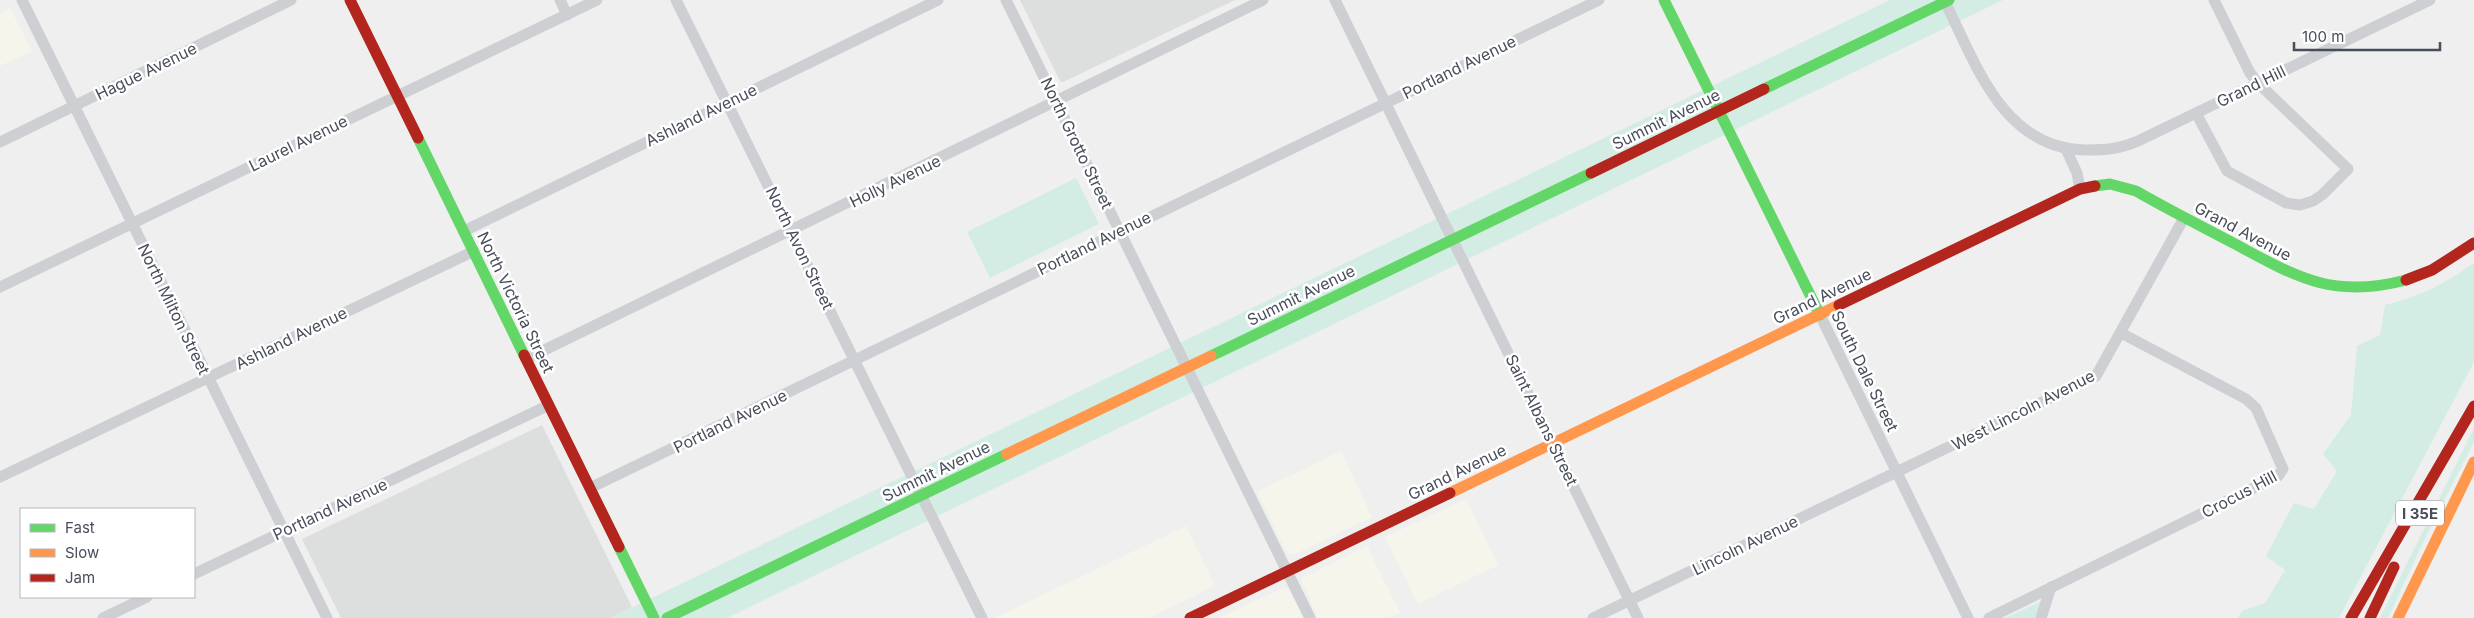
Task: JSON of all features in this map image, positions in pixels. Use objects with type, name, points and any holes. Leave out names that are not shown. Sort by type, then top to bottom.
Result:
[{"type":"main road","name":"North Victoria Street","points":[[350,0],[654,618]]},
{"type":"main road","name":"South Dale Street","points":[[1664,0],[1820,315]]},
{"type":"main road","name":"Summit Avenue","points":[[667,618],[1947,1]]},
{"type":"main road","name":"Grand Avenue","points":[[1190,618],[1820,315],[2062,196],[2080,189],[2110,184],[2124,187],[2291,274],[2325,284],[2346,287],[2388,286],[2418,278],[2456,258],[2474,243]]},
{"type":"main road","points":[[2352,618],[2474,408]]},
{"type":"main road","name":"I 35E","points":[[2370,618],[2416,521],[2474,408]]},
{"type":"main road","name":"I 35E","points":[[2398,618],[2474,462]]},
{"type":"street","name":"North Milton Street","points":[[22,0],[327,618]]},
{"type":"street","name":"Hague Avenue","points":[[0,142],[291,0]]},
{"type":"street","points":[[560,0],[567,15]]},
{"type":"street","name":"Laurel Avenue","points":[[0,287],[597,0]]},
{"type":"street","name":"North Avon Street","points":[[676,0],[982,618]]},
{"type":"street","name":"Ashland Avenue","points":[[464,231],[938,0]]},
{"type":"street","name":"North Grotto Street","points":[[1006,0],[1121,230],[1310,618]]},
{"type":"street","name":"Holly Avenue","points":[[526,359],[1263,0]]},
{"type":"street","name":"Saint Albans Street","points":[[1335,0],[1454,239],[1638,618]]},
{"type":"street","name":"Portland Avenue","points":[[590,488],[1599,0]]},
{"type":"street","points":[[2196,113],[2227,171],[2286,203],[2300,205],[2313,201],[2322,195],[2348,169],[2258,83],[2250,73],[2214,0]]},
{"type":"street","name":"Grand Hill","points":[[2066,149],[2122,148],[2430,0]]},
{"type":"street","points":[[1947,1],[1990,91],[2006,113],[2033,134],[2066,149],[2077,173],[2080,189]]},
{"type":"street","name":"West Lincoln Avenue","points":[[1897,472],[2096,376],[2122,333],[2184,218]]},
{"type":"street","name":"Ashland Avenue","points":[[0,477],[474,251]]},
{"type":"street","name":"South Dale Street","points":[[1820,315],[1968,618]]},
{"type":"street","name":"Crocus Hill","points":[[2051,587],[2278,476],[2284,469],[2256,408],[2246,400],[2122,333]]},
{"type":"street","name":"Portland Avenue","points":[[195,574],[548,405]]},
{"type":"street","name":"Lincoln Avenue","points":[[1594,618],[1897,472]]},
{"type":"street","points":[[1989,618],[2051,587]]},
{"type":"street","points":[[2041,618],[2051,587]]},
{"type":"street","points":[[103,618],[145,598]]},
{"type":"shaded area","points":[[1020,0],[1235,0],[1063,82],[1060,81]]},
{"type":"shaded area","points":[[10,8],[32,51],[0,66],[0,13]]},
{"type":"shaded area","points":[[542,425],[632,607],[610,618],[341,618],[302,539]]},
{"type":"shaded area","points":[[1341,451],[1372,517],[1295,554],[1287,553],[1257,492]]},
{"type":"shaded area","points":[[1466,499],[1498,565],[1418,604],[1385,537]]},
{"type":"shaded area","points":[[1186,526],[1215,586],[1149,618],[995,618]]},
{"type":"shaded area","points":[[1367,546],[1400,613],[1388,618],[1318,618],[1302,578]]},
{"type":"shaded area","points":[[1283,588],[1287,589],[1291,594],[1303,618],[1219,618]]},
{"type":"green space","points":[[1890,0],[2003,0],[727,618],[610,618]]},
{"type":"green space","points":[[1076,178],[1099,224],[990,278],[967,232]]},
{"type":"green space","points":[[2474,263],[2474,362],[2339,618],[2238,618],[2242,611],[2265,603],[2285,570],[2266,556],[2294,503],[2314,509],[2337,471],[2323,454],[2351,415],[2357,346],[2380,335],[2385,305],[2410,298],[2432,288]]},
{"type":"green space","points":[[2474,428],[2474,442],[2428,532],[2388,618],[2380,618]]},
{"type":"green space","points":[[2042,601],[2036,618],[2005,618]]},
{"type":"traffic: fast","points":[[1664,0],[1820,315]]},
{"type":"traffic: fast","points":[[1764,89],[1949,0]]},
{"type":"traffic: fast","points":[[418,138],[524,355]]},
{"type":"traffic: fast","points":[[1211,356],[1591,173]]},
{"type":"traffic: fast","points":[[2095,186],[2110,184],[2136,191],[2279,267],[2317,282],[2337,286],[2358,287],[2406,280]]},
{"type":"traffic: fast","points":[[667,618],[1007,454]]},
{"type":"traffic: fast","points":[[619,547],[654,618]]},
{"type":"traffic: slow","points":[[1450,493],[1839,305]]},
{"type":"traffic: slow","points":[[1007,454],[1211,356]]},
{"type":"traffic: slow","points":[[2398,618],[2474,462]]},
{"type":"traffic: jam","points":[[350,0],[418,138]]},
{"type":"traffic: jam","points":[[1591,173],[1764,89]]},
{"type":"traffic: jam","points":[[1839,305],[2080,189],[2095,186]]},
{"type":"traffic: jam","points":[[2406,280],[2432,270],[2474,243]]},
{"type":"traffic: jam","points":[[524,355],[619,547]]},
{"type":"traffic: jam","points":[[2351,618],[2474,406]]},
{"type":"traffic: jam","points":[[1190,618],[1450,493]]},
{"type":"traffic: jam","points":[[2370,618],[2394,567]]}]
